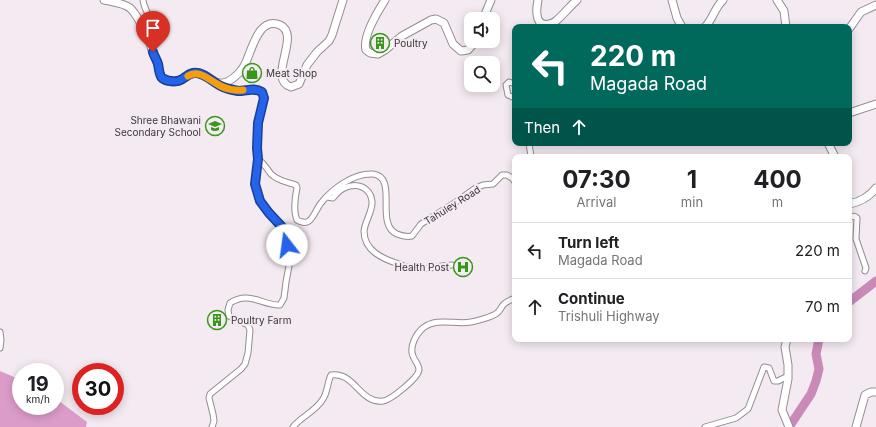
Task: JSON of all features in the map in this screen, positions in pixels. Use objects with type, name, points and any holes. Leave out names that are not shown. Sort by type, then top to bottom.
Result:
[{"type":"street","points":[[104,0],[132,9],[149,39],[158,63],[160,75],[166,80],[176,82],[196,73],[212,80],[224,83],[229,81],[237,75],[246,63],[260,31],[264,27],[274,24],[282,26],[287,33],[287,44],[282,70],[283,79],[288,86],[297,86],[307,65],[332,35],[343,0]]},
{"type":"street","points":[[143,0],[145,9],[153,26],[154,34],[153,37],[149,39]]},
{"type":"street","points":[[385,0],[378,10],[368,34],[365,47],[366,50],[378,54],[402,36],[431,20],[436,19],[444,23],[453,44],[461,51],[468,50],[470,48]]},
{"type":"street","points":[[487,12],[491,0]]},
{"type":"street","points":[[538,0],[538,19],[541,23],[546,24]]},
{"type":"street","points":[[552,24],[577,0]]},
{"type":"street","points":[[672,0],[680,24]]},
{"type":"street","points":[[708,24],[716,8],[723,0]]},
{"type":"street","points":[[777,0],[784,11],[786,24]]},
{"type":"street","points":[[852,25],[861,12],[876,5]]},
{"type":"street","points":[[212,80],[219,86],[226,88],[239,91],[254,89],[262,92],[264,98],[258,123],[258,159],[255,184],[260,201],[283,228],[288,249],[289,266],[284,298],[280,305],[252,298],[239,299],[230,303],[228,310],[230,316],[248,324],[250,330],[248,358],[241,369],[210,394],[209,398],[214,421],[212,427]]},
{"type":"street","points":[[512,83],[509,82],[506,85],[508,95],[512,97]]},
{"type":"street","points":[[852,112],[876,104]]},
{"type":"street","name":"Tahuley Road","points":[[258,159],[265,164],[271,174],[276,178],[296,184],[296,216],[297,220],[305,223],[309,221],[336,187],[350,180],[368,175],[378,176],[383,179],[385,187],[385,207],[389,226],[394,233],[410,237],[421,224],[474,189],[483,185],[493,184],[502,175],[507,175],[512,178]]},
{"type":"street","points":[[327,197],[333,198],[341,190],[349,186],[357,185],[367,190],[372,203],[365,226],[366,242],[380,257],[412,269],[452,265]]},
{"type":"street","points":[[852,204],[863,200],[876,188]]},
{"type":"street","points":[[852,216],[858,218],[856,239],[866,268],[865,271]]},
{"type":"street","points":[[293,427],[297,422],[305,418],[319,406],[326,393],[331,375],[338,374],[346,377],[367,397],[382,401],[387,400],[412,381],[418,372],[419,368],[412,355],[412,350],[417,335],[424,328],[431,324],[440,322],[471,322],[493,315],[512,300]]},
{"type":"street","points":[[0,332],[0,348]]},
{"type":"street","points":[[786,342],[785,347],[788,376],[782,410],[789,427]]},
{"type":"street","points":[[705,427],[736,418],[748,409],[764,367],[769,368],[774,381],[778,381],[788,376]]},
{"type":"street","points":[[856,427],[865,395],[871,392],[876,392]]},
{"type":"shaded area","points":[[0,371],[12,376],[12,415],[64,415],[64,405],[72,411],[72,415],[78,415],[87,422],[86,427],[0,427]]},
{"type":"waterway","points":[[852,300],[876,281]]},
{"type":"waterway","points":[[789,427],[811,394],[816,381],[819,369],[816,354],[818,342]]},
{"type":"slow traffic","points":[[188,76],[196,73],[212,80],[219,86],[239,91],[243,90]]},
{"type":"place","name":"Poultry","points":[[380,43]]},
{"type":"place","name":"Meat Shop","points":[[252,73]]},
{"type":"place","name":"Shree Bhawani Secondary School","points":[[215,126]]},
{"type":"place","name":"Health Post","points":[[463,267]]},
{"type":"place","name":"Poultry Farm","points":[[217,320]]},
{"type":"route","points":[[153,52],[158,63],[160,75],[166,80],[176,82],[196,73],[212,80],[219,86],[239,91],[254,89],[262,92],[264,98],[258,123],[258,159],[255,184],[260,201],[283,228],[287,245]]}]
